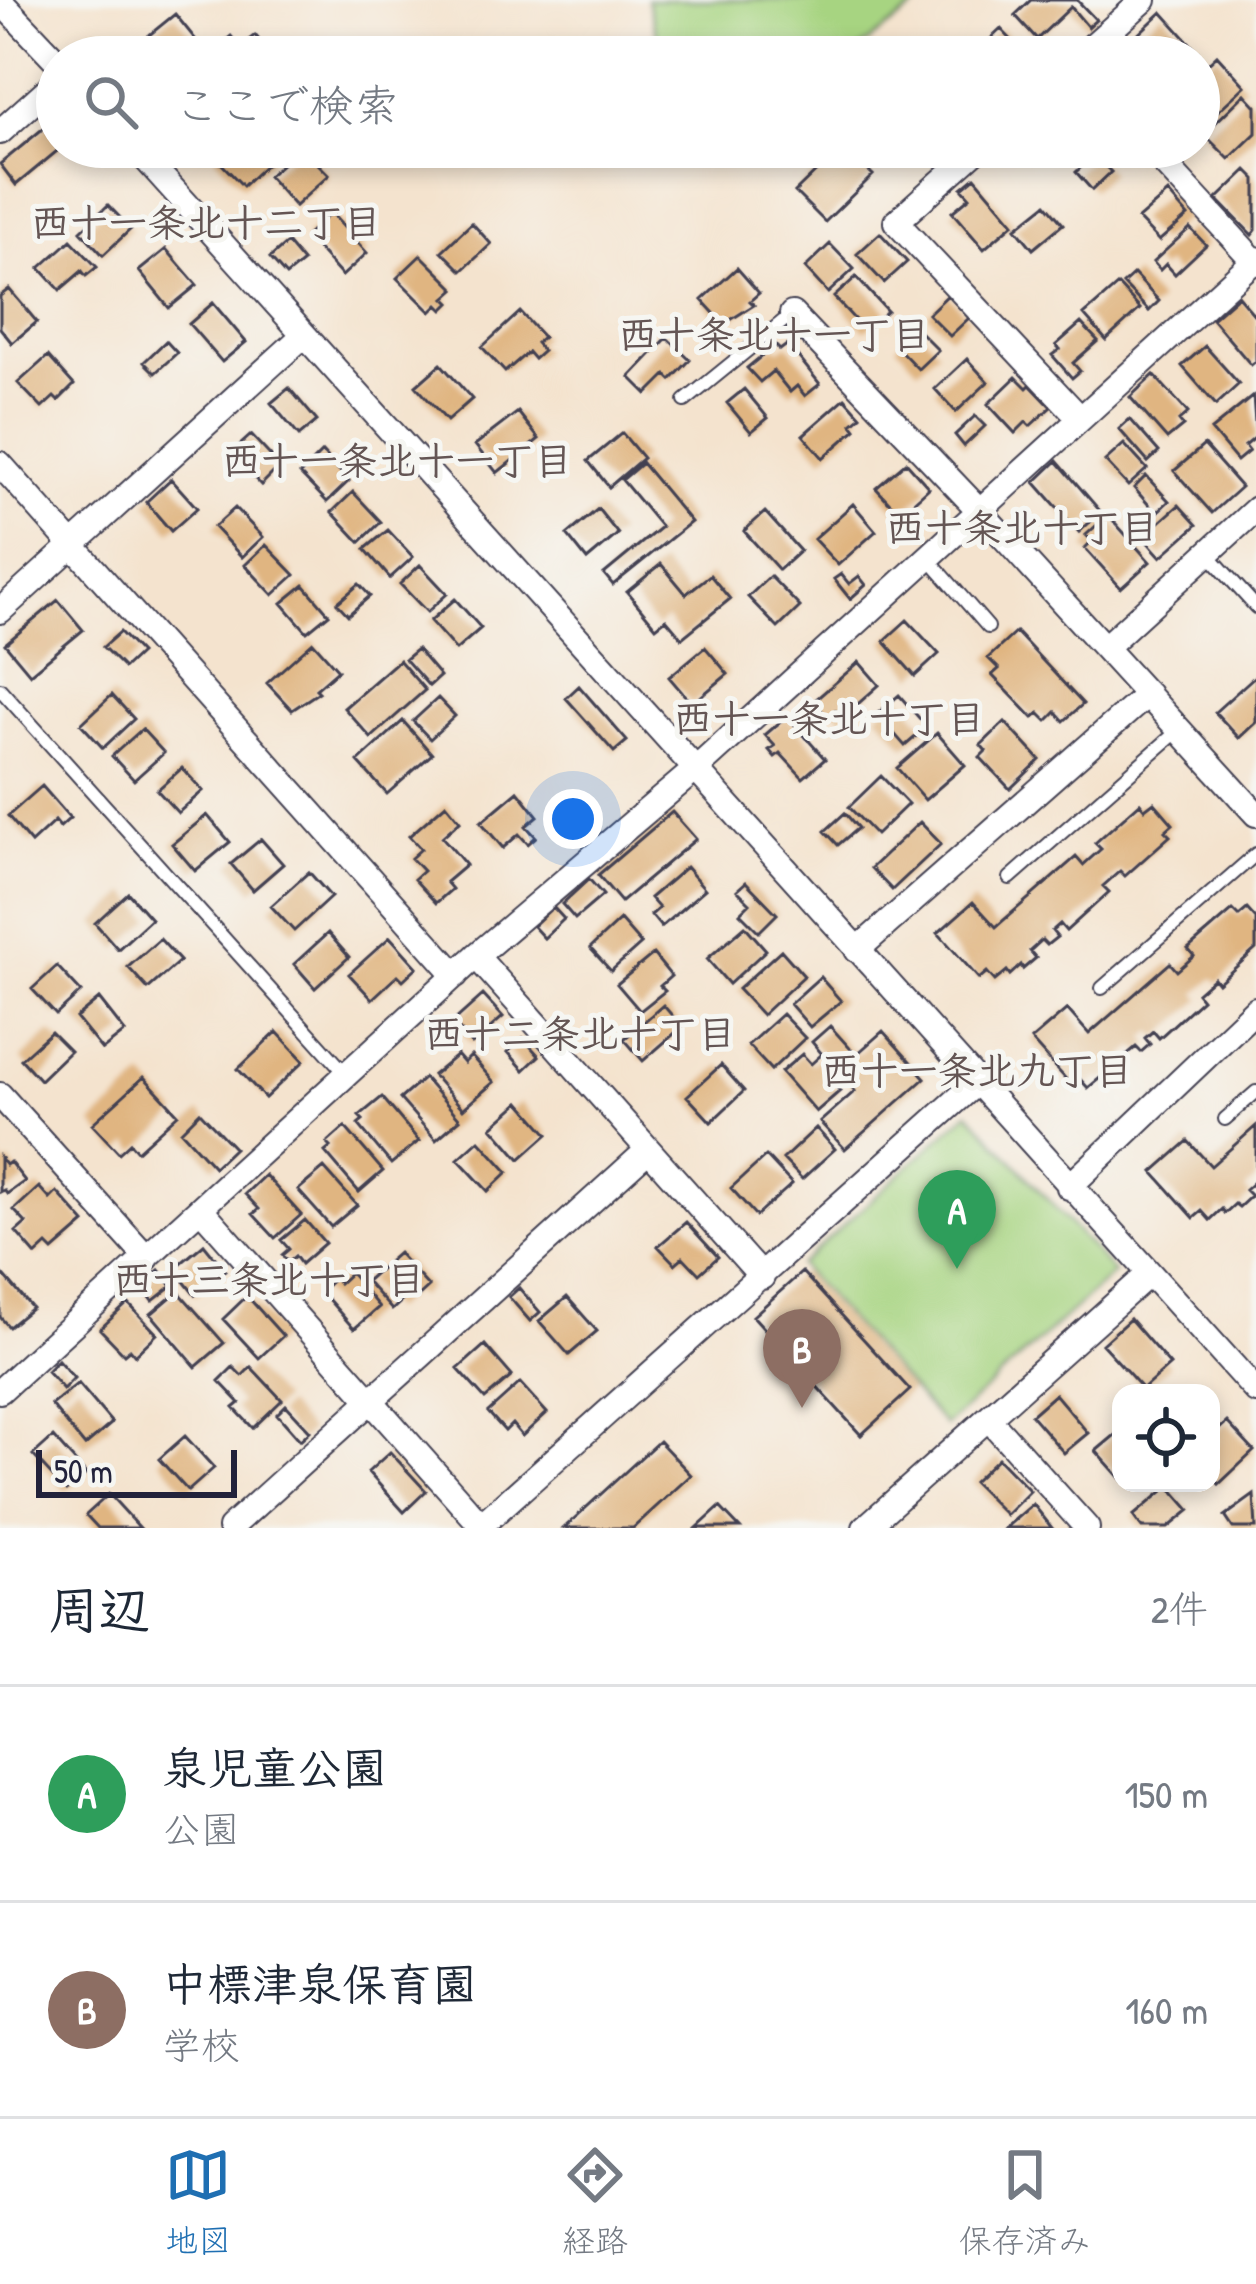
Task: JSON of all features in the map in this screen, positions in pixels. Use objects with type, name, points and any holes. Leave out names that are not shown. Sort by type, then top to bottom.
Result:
[{"type":"street","points":[[1104,36],[1144,0]]},
{"type":"street","points":[[0,1],[36,39]]},
{"type":"street","points":[[0,132],[36,100]]},
{"type":"street","points":[[154,168],[1256,1391]]},
{"type":"street","points":[[956,168],[896,222],[1080,418]]},
{"type":"street","points":[[0,1391],[476,956],[696,770],[1255,261],[1169,168]]},
{"type":"street","points":[[792,314],[979,510],[1256,814]]},
{"type":"street","points":[[0,611],[304,335]]},
{"type":"street","points":[[0,464],[456,975]]},
{"type":"street","points":[[1105,647],[1256,509]]},
{"type":"street","points":[[857,950],[1148,694]]},
{"type":"street","points":[[476,956],[761,1277]]},
{"type":"street","points":[[1069,1186],[1256,1009]]},
{"type":"street","points":[[201,1209],[479,1526],[976,1083]]},
{"type":"street","points":[[0,1095],[147,1258]]},
{"type":"street","points":[[230,1528],[648,1150]]},
{"type":"street","points":[[865,1528],[1149,1274]]},
{"type":"street","points":[[988,1418],[1088,1528]]},
{"type":"lane","points":[[686,401],[792,314]]},
{"type":"lane","points":[[1207,554],[1256,607]]},
{"type":"lane","points":[[927,557],[988,627]]},
{"type":"lane","points":[[0,689],[347,1075]]},
{"type":"lane","points":[[1010,878],[1180,729]]},
{"type":"lane","points":[[1102,988],[1256,854]]},
{"type":"lane","points":[[1225,1119],[1256,1092]]},
{"type":"green space","points":[[647,0],[926,0],[877,36],[656,33]]},
{"type":"green space","points":[[969,1112],[1114,1273],[945,1426],[799,1265]]},
{"type":"building","points":[[1031,0],[1077,0],[1096,20],[1088,27],[1071,7],[1040,36],[1034,36],[1015,15]]},
{"type":"building","points":[[1162,12],[1184,36],[1136,36]]},
{"type":"building","points":[[175,14],[193,36],[148,36]]},
{"type":"building","points":[[1220,58],[1245,86],[1220,109]]},
{"type":"building","points":[[1245,94],[1256,106],[1256,133],[1229,159],[1220,150],[1220,118]]},
{"type":"building","points":[[36,134],[37,168],[16,185],[0,164]]},
{"type":"building","points":[[226,168],[262,168],[243,186]]},
{"type":"building","points":[[277,168],[322,168],[329,175],[295,206],[268,176]]},
{"type":"building","points":[[820,168],[866,168],[873,175],[825,222],[795,192]]},
{"type":"building","points":[[1107,168],[1111,172],[1092,190],[1076,172]]},
{"type":"building","points":[[1247,170],[1256,179],[1256,230],[1252,235],[1217,199]]},
{"type":"building","points":[[975,177],[1014,223],[984,249],[952,212],[970,197],[962,188]]},
{"type":"building","points":[[1168,193],[1188,216],[1159,241],[1138,219]]},
{"type":"building","points":[[1046,204],[1063,224],[1033,249],[1016,228]]},
{"type":"building","points":[[108,205],[131,229],[103,255],[81,231]]},
{"type":"building","points":[[331,213],[367,253],[342,276],[306,236]]},
{"type":"building","points":[[472,223],[491,244],[462,271],[442,251]]},
{"type":"building","points":[[1190,228],[1206,245],[1175,274],[1166,264],[1160,270],[1153,262]]},
{"type":"building","points":[[880,233],[907,262],[884,283],[857,254]]},
{"type":"building","points":[[71,240],[97,267],[86,276],[82,271],[60,290],[40,268]]},
{"type":"building","points":[[287,243],[303,262],[286,276],[270,258]]},
{"type":"building","points":[[830,244],[854,269],[828,293],[805,268]]},
{"type":"building","points":[[166,249],[197,285],[169,308],[139,271]]},
{"type":"building","points":[[421,255],[455,289],[445,298],[450,303],[443,310],[438,305],[431,312],[397,278]]},
{"type":"building","points":[[737,268],[759,293],[750,301],[754,305],[724,324],[702,300]]},
{"type":"building","points":[[1134,274],[1159,301],[1149,311],[1123,284]]},
{"type":"building","points":[[856,277],[887,311],[865,331],[834,297]]},
{"type":"building","points":[[1118,285],[1140,309],[1106,340],[1084,315]]},
{"type":"building","points":[[9,289],[37,322],[12,343],[0,328],[0,296]]},
{"type":"building","points":[[948,295],[969,318],[950,336],[928,314]]},
{"type":"building","points":[[1238,296],[1256,317],[1256,361],[1251,365],[1212,319]]},
{"type":"building","points":[[213,303],[246,342],[222,362],[189,324]]},
{"type":"building","points":[[520,312],[543,337],[536,343],[543,351],[534,359],[528,352],[505,372],[482,347]]},
{"type":"building","points":[[1081,323],[1098,341],[1073,363],[1080,371],[1072,378],[1052,355],[1060,349],[1056,345]]},
{"type":"building","points":[[916,328],[938,350],[918,369],[896,346]]},
{"type":"building","points":[[667,338],[690,360],[671,380],[666,375],[647,394],[630,377]]},
{"type":"building","points":[[166,341],[177,353],[155,373],[144,362]]},
{"type":"building","points":[[788,344],[820,384],[805,396],[797,386],[790,392],[773,371],[760,382],[747,368],[775,345],[780,350]]},
{"type":"building","points":[[1205,346],[1239,384],[1216,405],[1182,366]]},
{"type":"building","points":[[48,356],[74,385],[58,401],[54,397],[42,408],[18,383]]},
{"type":"building","points":[[967,359],[988,382],[956,412],[935,389]]},
{"type":"building","points":[[441,364],[472,399],[447,421],[416,386]]},
{"type":"building","points":[[1154,375],[1188,413],[1179,421],[1183,426],[1167,439],[1130,397]]},
{"type":"building","points":[[1016,377],[1051,407],[1015,433],[988,404]]},
{"type":"building","points":[[289,388],[317,421],[299,436],[271,403]]},
{"type":"building","points":[[744,389],[768,418],[751,432],[727,403]]},
{"type":"building","points":[[1253,396],[1256,437],[1237,461],[1211,430]]},
{"type":"building","points":[[845,398],[861,416],[852,424],[856,429],[823,458],[803,435]]},
{"type":"building","points":[[518,412],[539,439],[497,473],[475,445]]},
{"type":"building","points":[[975,416],[985,426],[964,446],[955,435]]},
{"type":"building","points":[[1130,419],[1159,452],[1148,462],[1119,429]]},
{"type":"building","points":[[622,433],[643,458],[609,487],[588,461]]},
{"type":"building","points":[[251,435],[280,466],[261,485],[231,453]]},
{"type":"building","points":[[1124,444],[1147,469],[1128,486],[1105,461]]},
{"type":"building","points":[[1204,445],[1241,487],[1212,513],[1174,471]]},
{"type":"building","points":[[322,452],[349,481],[327,502],[300,474]]},
{"type":"building","points":[[1057,461],[1101,512],[1079,532],[1035,482]]},
{"type":"building","points":[[906,462],[929,488],[900,514],[876,488]]},
{"type":"building","points":[[642,463],[691,522],[613,585],[604,574],[661,527],[622,480]]},
{"type":"building","points":[[1146,476],[1169,501],[1156,513],[1134,488]]},
{"type":"building","points":[[171,479],[197,508],[171,531],[146,502]]},
{"type":"building","points":[[353,492],[381,522],[360,542],[332,512]]},
{"type":"building","points":[[853,504],[876,531],[838,565],[814,539]]},
{"type":"building","points":[[1179,505],[1197,525],[1161,557],[1143,537]]},
{"type":"building","points":[[235,508],[263,537],[242,557],[214,527]]},
{"type":"building","points":[[598,509],[618,534],[587,560],[567,535]]},
{"type":"building","points":[[765,512],[800,551],[779,570],[744,531]]},
{"type":"building","points":[[1108,515],[1150,562],[1121,588],[1085,548],[1092,541],[1086,535]]},
{"type":"building","points":[[388,530],[413,557],[390,578],[365,549]]},
{"type":"building","points":[[266,545],[295,575],[273,595],[245,565]]},
{"type":"building","points":[[661,564],[686,594],[710,575],[730,599],[682,638],[666,619],[656,627],[627,592]]},
{"type":"building","points":[[420,565],[447,594],[427,612],[400,584]]},
{"type":"building","points":[[841,574],[849,584],[859,576],[866,585],[850,599],[834,579]]},
{"type":"building","points":[[770,576],[800,607],[778,628],[748,597]]},
{"type":"building","points":[[359,584],[370,596],[348,615],[337,603]]},
{"type":"building","points":[[304,585],[329,614],[307,632],[282,603]]},
{"type":"building","points":[[455,599],[481,628],[456,650],[430,621]]},
{"type":"building","points":[[58,600],[83,630],[30,674],[5,644]]},
{"type":"building","points":[[907,620],[939,654],[915,676],[884,641]]},
{"type":"building","points":[[120,632],[140,653],[124,668],[103,647]]},
{"type":"building","points":[[1016,632],[1083,704],[1064,721],[1056,712],[1047,721],[1039,713],[1033,718],[992,675],[999,669],[988,658]]},
{"type":"building","points":[[313,642],[338,670],[316,689],[319,692],[292,710],[267,683]]},
{"type":"building","points":[[705,647],[728,674],[692,704],[669,677]]},
{"type":"building","points":[[417,649],[440,676],[429,686],[405,659]]},
{"type":"building","points":[[399,660],[425,690],[371,738],[344,708]]},
{"type":"building","points":[[859,662],[879,685],[842,718],[835,710],[827,717],[814,701]]},
{"type":"building","points":[[1256,675],[1256,722],[1239,738],[1215,712]]},
{"type":"building","points":[[579,686],[627,741],[614,752],[566,698]]},
{"type":"building","points":[[112,695],[134,719],[103,748],[81,724]]},
{"type":"building","points":[[899,695],[927,727],[905,746],[877,714]]},
{"type":"building","points":[[438,698],[455,716],[430,739],[413,721]]},
{"type":"building","points":[[787,716],[825,759],[803,778],[780,753],[775,757],[769,750],[775,746],[765,735]]},
{"type":"building","points":[[403,721],[432,754],[387,794],[358,762]]},
{"type":"building","points":[[1005,722],[1040,760],[1010,789],[980,757],[986,751],[981,745]]},
{"type":"building","points":[[142,729],[164,753],[134,780],[112,756]]},
{"type":"building","points":[[937,733],[965,765],[925,800],[897,768]]},
{"type":"building","points":[[182,768],[203,791],[178,813],[157,790]]},
{"type":"building","points":[[881,776],[908,804],[876,835],[849,807]]},
{"type":"building","points":[[42,786],[70,818],[60,827],[55,821],[31,843],[8,816]]},
{"type":"building","points":[[518,791],[538,816],[526,826],[536,837],[528,844],[519,834],[503,848],[481,822]]},
{"type":"building","points":[[1154,802],[1173,824],[1165,831],[1170,836],[1125,876],[1120,871],[1103,886],[1109,892],[1066,931],[1060,924],[1052,931],[1057,937],[1047,945],[1042,940],[1030,951],[1036,958],[1023,969],[1021,965],[1010,975],[1007,971],[995,981],[987,972],[979,979],[938,933],[973,902],[996,927],[1076,857],[1083,865],[1101,849],[1095,843],[1140,803],[1145,809]]},
{"type":"building","points":[[446,804],[460,821],[442,837],[466,865],[446,882],[452,889],[436,903],[414,879],[423,871],[411,858],[421,849],[409,836]]},
{"type":"building","points":[[672,812],[696,839],[621,902],[598,875]]},
{"type":"building","points":[[845,813],[858,828],[838,845],[825,831]]},
{"type":"building","points":[[207,815],[230,842],[195,871],[172,844]]},
{"type":"building","points":[[920,822],[941,844],[892,890],[871,868]]},
{"type":"building","points":[[261,839],[283,864],[253,890],[231,864]]},
{"type":"building","points":[[686,867],[705,889],[661,927],[651,915],[659,908],[650,898]]},
{"type":"building","points":[[309,872],[331,897],[294,931],[271,906]]},
{"type":"building","points":[[589,879],[603,895],[575,919],[562,904]]},
{"type":"building","points":[[746,882],[777,914],[759,932],[740,913],[750,903],[737,890]]},
{"type":"building","points":[[128,893],[151,919],[118,949],[95,923]]},
{"type":"building","points":[[553,907],[564,919],[544,938],[533,926]]},
{"type":"building","points":[[1247,909],[1256,919],[1256,949],[1218,983],[1214,978],[1197,993],[1202,999],[1159,1038],[1153,1031],[1145,1038],[1150,1044],[1141,1052],[1136,1047],[1123,1058],[1129,1065],[1117,1076],[1114,1072],[1088,1088],[1080,1079],[1072,1086],[1031,1040],[1067,1009],[1089,1034],[1170,963],[1177,971],[1194,956],[1188,949],[1233,910],[1239,916]]},
{"type":"building","points":[[620,920],[641,944],[611,971],[590,948]]},
{"type":"building","points":[[745,926],[766,950],[729,984],[707,959]]},
{"type":"building","points":[[328,933],[349,957],[315,988],[294,964]]},
{"type":"building","points":[[390,937],[417,967],[403,980],[398,975],[372,999],[349,974]]},
{"type":"building","points":[[160,939],[180,961],[148,989],[128,967]]},
{"type":"building","points":[[781,950],[804,976],[762,1015],[738,989]]},
{"type":"building","points":[[653,954],[671,976],[660,986],[665,991],[640,1011],[617,984]]},
{"type":"building","points":[[57,966],[81,992],[56,1015],[32,989]]},
{"type":"building","points":[[820,977],[841,1001],[810,1027],[790,1004]]},
{"type":"building","points":[[483,995],[503,1017],[472,1044],[453,1022]]},
{"type":"building","points":[[99,999],[125,1032],[102,1050],[76,1018]]},
{"type":"building","points":[[663,1005],[682,1027],[643,1061],[624,1039]]},
{"type":"building","points":[[782,1014],[805,1038],[771,1070],[748,1045]]},
{"type":"building","points":[[830,1026],[856,1055],[883,1031],[925,1078],[845,1149],[820,1122],[855,1091],[833,1065],[824,1073],[840,1091],[816,1112],[781,1072],[802,1054],[811,1064],[822,1054],[812,1042]]},
{"type":"building","points":[[51,1032],[70,1051],[40,1080],[21,1059]]},
{"type":"building","points":[[277,1032],[304,1061],[265,1098],[238,1069]]},
{"type":"building","points":[[523,1038],[539,1056],[524,1070],[508,1052]]},
{"type":"building","points":[[457,1055],[464,1063],[471,1056],[494,1082],[463,1109],[433,1075]]},
{"type":"building","points":[[721,1065],[744,1091],[711,1122],[687,1096]]},
{"type":"building","points":[[144,1077],[178,1114],[137,1151],[130,1143],[119,1153],[92,1124]]},
{"type":"building","points":[[424,1078],[460,1119],[436,1140],[400,1099]]},
{"type":"building","points":[[382,1097],[419,1141],[391,1164],[358,1124],[363,1120],[359,1116]]},
{"type":"building","points":[[520,1102],[548,1134],[520,1159],[492,1127]]},
{"type":"building","points":[[200,1112],[234,1148],[214,1167],[181,1131]]},
{"type":"building","points":[[1256,1126],[1256,1180],[1245,1190],[1251,1196],[1210,1220],[1202,1211],[1194,1218],[1153,1172],[1188,1141],[1211,1166]]},
{"type":"building","points":[[345,1127],[383,1171],[359,1192],[325,1152],[331,1147],[327,1143]]},
{"type":"building","points":[[816,1128],[835,1149],[802,1179],[783,1159]]},
{"type":"building","points":[[479,1140],[508,1172],[488,1191],[458,1159]]},
{"type":"building","points":[[766,1156],[792,1184],[756,1216],[731,1188]]},
{"type":"building","points":[[0,1157],[25,1181],[7,1194],[0,1192]]},
{"type":"building","points":[[324,1168],[357,1205],[331,1227],[298,1190]]},
{"type":"building","points":[[265,1175],[301,1215],[275,1238],[253,1214],[259,1209],[245,1194]]},
{"type":"building","points":[[39,1187],[50,1199],[57,1192],[85,1223],[53,1251],[47,1245],[36,1255],[16,1232],[26,1223],[14,1210]]},
{"type":"building","points":[[305,1220],[325,1243],[301,1264],[295,1256],[288,1262],[282,1255],[289,1249],[281,1240]]},
{"type":"building","points":[[686,1222],[718,1257],[699,1274],[683,1257],[675,1264],[658,1246]]},
{"type":"building","points":[[204,1244],[225,1270],[195,1295],[174,1269]]},
{"type":"building","points":[[398,1253],[429,1287],[418,1297],[413,1291],[392,1310],[366,1281]]},
{"type":"building","points":[[159,1270],[172,1286],[153,1301],[141,1286]]},
{"type":"building","points":[[0,1271],[32,1308],[9,1327],[0,1317]]},
{"type":"building","points":[[802,1272],[910,1390],[861,1435],[753,1316]]},
{"type":"building","points":[[350,1273],[379,1307],[354,1329],[321,1291],[335,1278],[339,1283]]},
{"type":"building","points":[[519,1288],[540,1312],[530,1321],[509,1297]]},
{"type":"building","points":[[178,1291],[224,1343],[196,1367],[151,1314]]},
{"type":"building","points":[[247,1296],[283,1336],[259,1358],[223,1319]]},
{"type":"building","points":[[567,1297],[597,1331],[569,1355],[539,1321]]},
{"type":"building","points":[[128,1303],[157,1334],[135,1355],[130,1349],[124,1354],[100,1329]]},
{"type":"building","points":[[1130,1319],[1170,1365],[1149,1384],[1138,1384],[1102,1344]]},
{"type":"building","points":[[485,1345],[512,1376],[485,1399],[458,1369]]},
{"type":"building","points":[[58,1360],[74,1378],[63,1389],[47,1371]]},
{"type":"building","points":[[233,1367],[242,1376],[251,1367],[282,1400],[253,1428],[234,1408],[240,1403],[219,1381]]},
{"type":"building","points":[[78,1383],[112,1423],[85,1446],[51,1405]]},
{"type":"building","points":[[520,1383],[547,1413],[522,1436],[512,1424],[505,1431],[488,1412]]},
{"type":"building","points":[[1055,1394],[1088,1433],[1064,1453],[1031,1415]]},
{"type":"building","points":[[286,1405],[310,1431],[300,1440],[277,1414]]},
{"type":"building","points":[[1227,1422],[1254,1451],[1220,1483],[1220,1428]]},
{"type":"building","points":[[185,1436],[214,1468],[188,1491],[159,1459]]},
{"type":"building","points":[[53,1437],[86,1474],[66,1491],[33,1455]]},
{"type":"building","points":[[1112,1438],[1112,1469],[1096,1451]]},
{"type":"building","points":[[659,1441],[691,1475],[633,1528],[564,1528]]},
{"type":"building","points":[[390,1452],[426,1491],[404,1512],[368,1472]]},
{"type":"building","points":[[998,1458],[1030,1491],[1006,1515],[973,1482]]},
{"type":"building","points":[[1162,1492],[1174,1492],[1190,1510],[1168,1528],[1142,1528],[1133,1516]]},
{"type":"building","points":[[109,1494],[140,1528],[98,1528],[86,1515]]},
{"type":"building","points":[[1254,1495],[1256,1528],[1233,1528],[1225,1516]]},
{"type":"building","points":[[1033,1504],[1052,1528],[1005,1528]]},
{"type":"building","points":[[720,1507],[740,1528],[697,1528]]},
{"type":"place","name":"泉児童公園","points":[[957,1269]]},
{"type":"place","name":"中標津泉保育園","points":[[802,1408]]},
{"type":"district","name":"西十一条北十二丁目","points":[[206,221]]},
{"type":"district","name":"西十条北十一丁目","points":[[774,333]]},
{"type":"district","name":"西十一条北十一丁目","points":[[397,459]]},
{"type":"district","name":"西十条北十丁目","points":[[1022,526]]},
{"type":"district","name":"西十一条北十丁目","points":[[829,717]]},
{"type":"district","name":"西十二条北十丁目","points":[[580,1032]]},
{"type":"district","name":"西十一条北九丁目","points":[[977,1069]]},
{"type":"district","name":"西十三条北十丁目","points":[[269,1278]]}]
